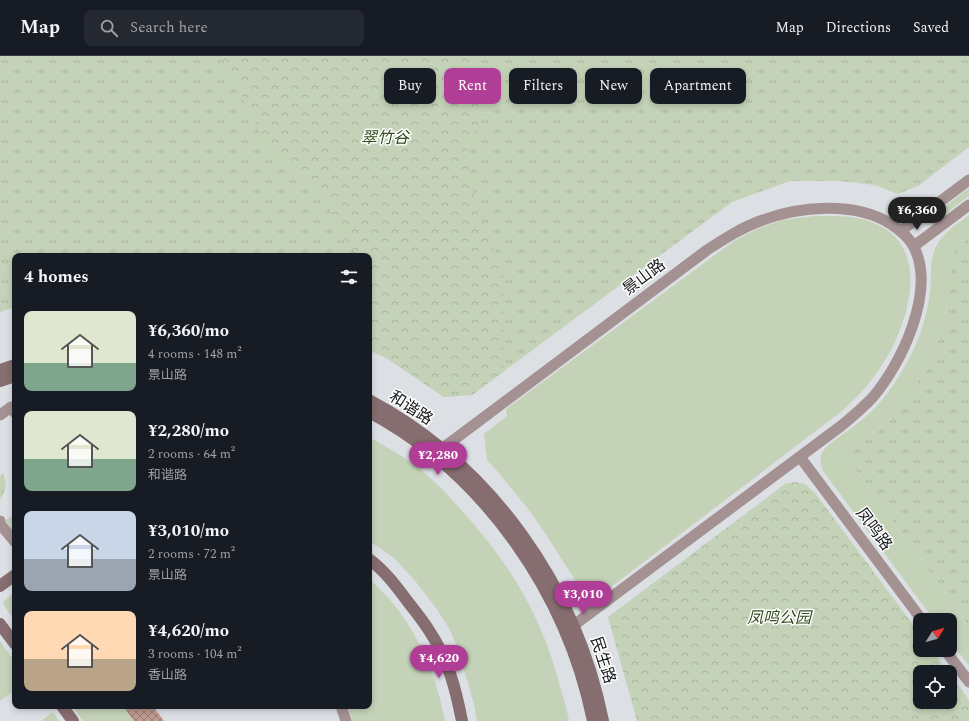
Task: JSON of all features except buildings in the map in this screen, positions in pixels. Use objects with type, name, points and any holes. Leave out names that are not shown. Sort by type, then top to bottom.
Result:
[{"type":"main road","points":[[0,370],[12,366]]},
{"type":"main road","points":[[0,381],[12,377]]},
{"type":"main road","name":"和谐路","points":[[372,402],[412,425],[438,452]]},
{"type":"main road","name":"和谐路","points":[[372,414],[466,469],[485,489],[515,532]]},
{"type":"main road","name":"民生路","points":[[515,532],[544,566],[570,628],[589,665],[600,704],[603,721]]},
{"type":"main road","points":[[372,562],[396,585],[430,632],[447,665],[456,692],[462,721]]},
{"type":"main road","points":[[0,586],[12,577]]},
{"type":"main road","points":[[0,624],[12,640]]},
{"type":"main road","name":"民生路","points":[[570,628],[593,721]]},
{"type":"main road","points":[[64,709],[73,721]]},
{"type":"street","points":[[902,230],[969,180]]},
{"type":"street","points":[[914,246],[969,205]]},
{"type":"street","name":"景山路","points":[[438,452],[707,250],[742,228],[778,215],[804,210],[847,209],[865,212],[883,219],[902,230],[914,246],[920,262],[921,283],[914,321],[899,359],[886,380],[872,397],[857,413],[800,457],[570,628]]},
{"type":"street","points":[[0,415],[11,407],[12,408]]},
{"type":"street","name":"凤鸣路","points":[[800,457],[917,613]]},
{"type":"street","points":[[0,521],[0,524],[12,538]]},
{"type":"street","points":[[950,657],[969,682]]},
{"type":"street","points":[[342,709],[346,721]]},
{"type":"green space","points":[[0,56],[969,56],[969,147],[918,186],[898,194],[875,185],[839,181],[790,181],[732,202],[472,395],[444,397],[388,359],[372,351],[372,253],[12,253],[12,308],[0,312]]},
{"type":"green space","name":"翠竹谷","points":[[222,56],[477,56],[484,68],[444,68],[444,104],[487,104],[466,153],[477,212],[503,270],[503,372],[472,395],[444,397],[388,359],[372,351],[372,253],[356,253],[339,232],[322,189],[266,144]]},
{"type":"green space","points":[[969,188],[969,196],[932,224],[928,219]]},
{"type":"green space","points":[[969,215],[969,238],[954,251],[945,318],[932,359],[909,396],[884,426],[845,455],[969,626],[969,666],[957,650],[957,613],[929,613],[823,471],[820,460],[824,449],[862,420],[884,398],[907,362],[924,322],[929,301],[932,257],[936,246],[948,231]]},
{"type":"green space","points":[[814,216],[852,217],[867,220],[889,231],[899,242],[906,254],[910,268],[909,297],[899,334],[885,360],[866,387],[842,411],[607,590],[580,588],[529,510],[487,460],[484,434],[507,416],[506,409],[734,241],[757,229],[782,220]]},
{"type":"green space","points":[[969,238],[969,626],[845,455],[884,426],[909,396],[932,359],[945,318],[954,250]]},
{"type":"green space","points":[[372,439],[408,460],[432,479],[480,532],[510,572],[523,593],[544,637],[553,661],[569,721],[477,721],[474,704],[458,649],[450,630],[436,608],[416,582],[393,557],[372,543]]},
{"type":"green space","points":[[3,474],[6,487],[0,500],[0,476]]},
{"type":"green space","name":"凤鸣公园","points":[[795,482],[805,484],[815,493],[913,625],[913,657],[937,657],[943,665],[913,665],[913,709],[957,709],[957,684],[969,700],[969,721],[637,721],[608,617],[785,484]]},
{"type":"green space","points":[[12,515],[12,530],[5,521]]},
{"type":"green space","points":[[372,582],[384,593],[397,609],[419,643],[435,681],[445,721],[352,721],[349,709],[372,709]]},
{"type":"green space","points":[[12,594],[12,617],[5,607],[3,602]]},
{"type":"green space","points":[[0,641],[12,658],[12,692],[0,701]]},
{"type":"green space","points":[[74,709],[125,709],[135,721],[83,721]]},
{"type":"green space","points":[[53,712],[59,721],[41,721]]}]
